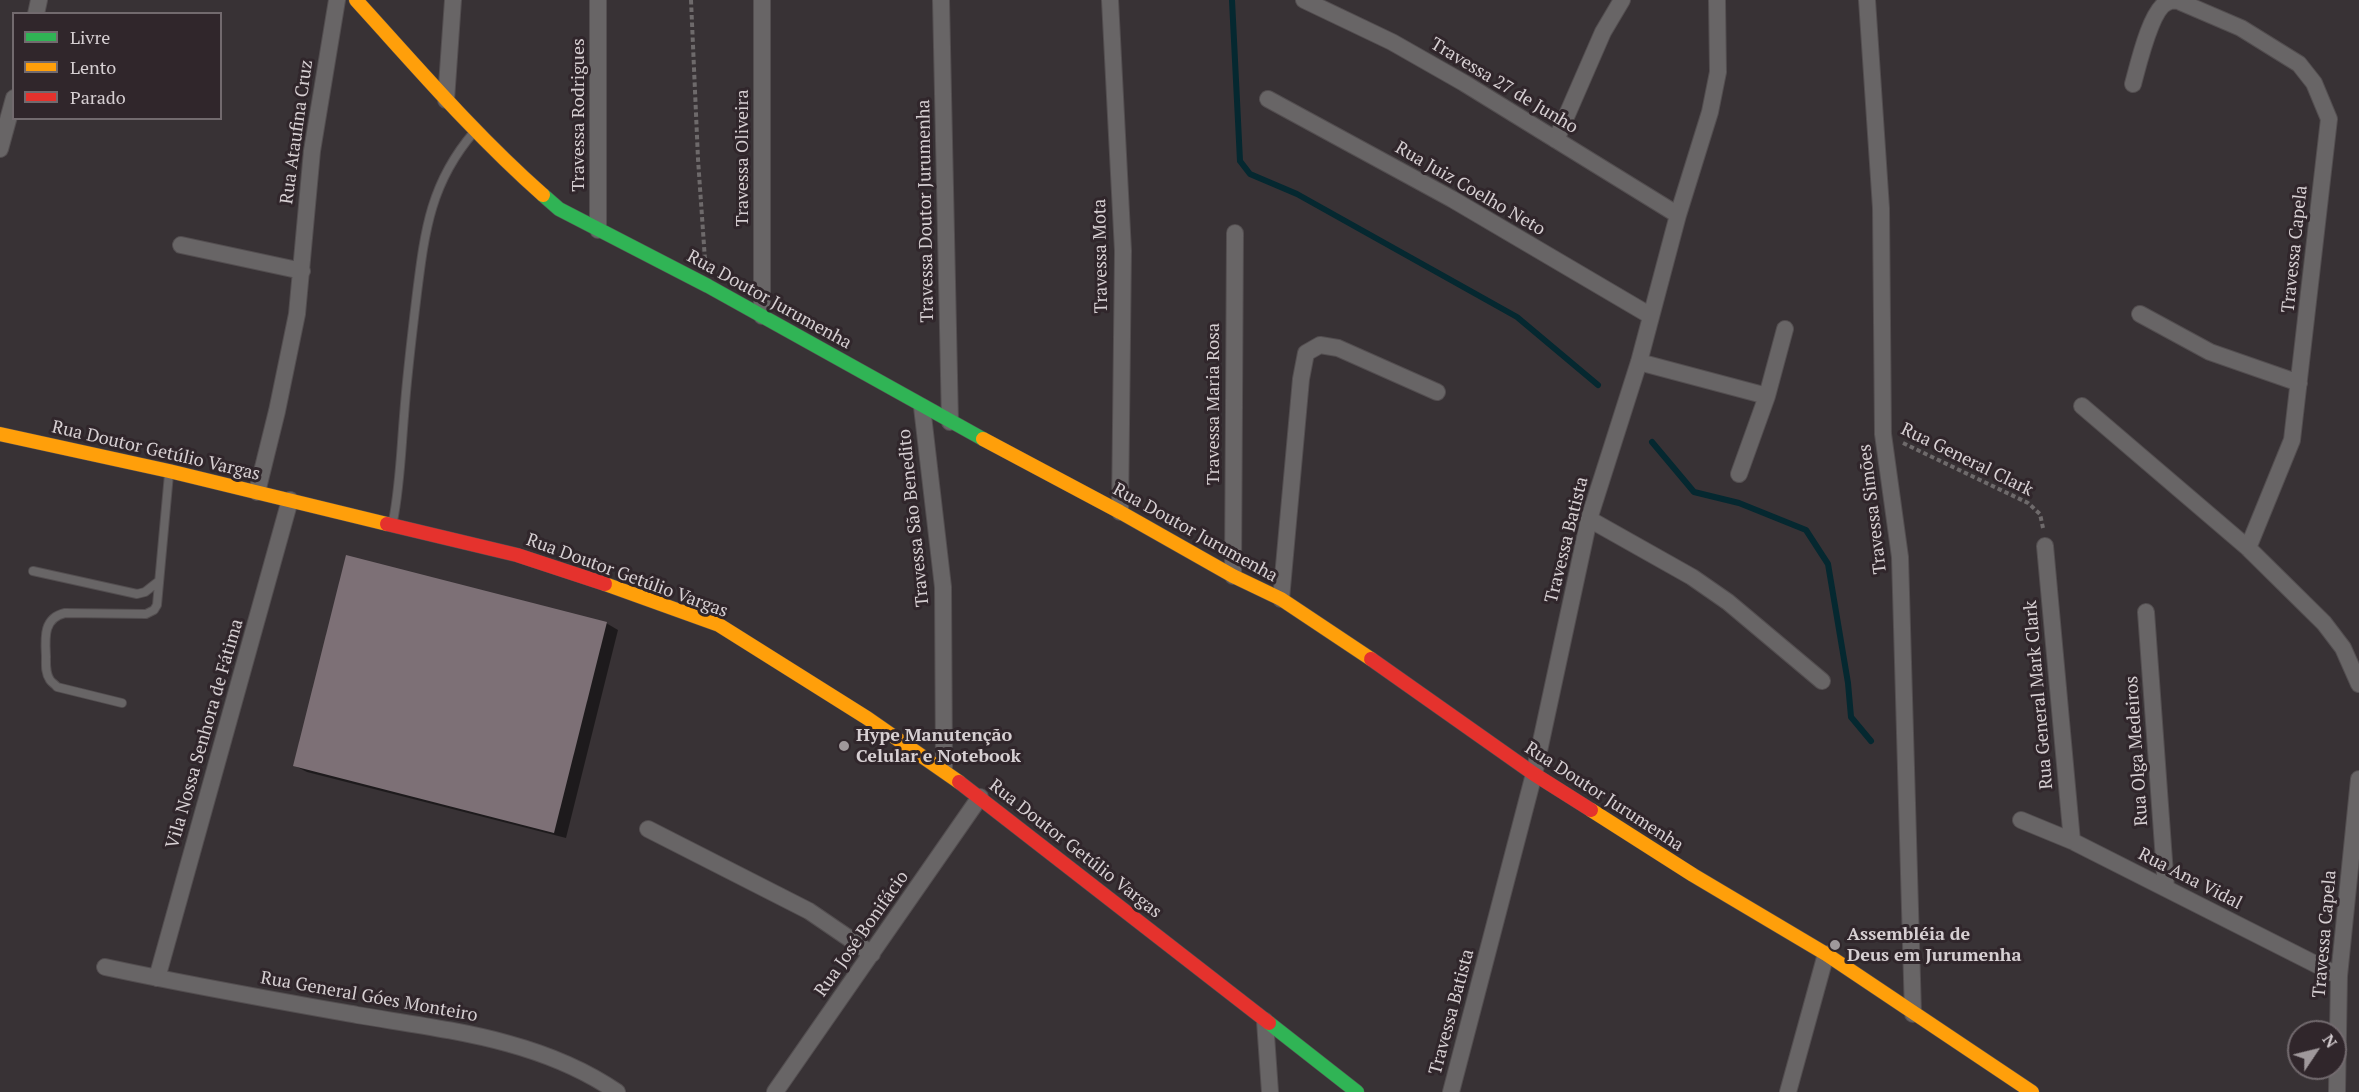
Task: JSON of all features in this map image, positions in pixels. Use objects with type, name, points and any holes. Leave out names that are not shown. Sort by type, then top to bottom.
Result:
[{"type":"main road","name":"Rua Doutor Jurumenha","points":[[356,0],[500,157],[559,209],[708,286],[950,422],[1120,512],[1233,576],[1281,599],[1358,650],[1534,774],[1694,875],[1826,954],[2032,1092]]},
{"type":"main road","name":"Rua Doutor Getúlio Vargas","points":[[0,434],[392,524],[566,570],[719,625],[867,717],[944,769],[1357,1092]]},
{"type":"street","name":"Rua Ataufina Cruz","points":[[257,492],[293,335],[302,271],[312,151],[337,0]]},
{"type":"street","points":[[446,100],[453,0]]},
{"type":"street","name":"Travessa Rodrigues","points":[[598,0],[598,230]]},
{"type":"street","name":"Travessa Oliveira","points":[[762,0],[762,316]]},
{"type":"street","name":"Travessa Doutor Jurumenha","points":[[941,0],[950,422]]},
{"type":"street","name":"Travessa Mota","points":[[1110,0],[1123,251],[1120,512]]},
{"type":"street","name":"Travessa 27 de Junho","points":[[1304,0],[1392,42],[1678,215]]},
{"type":"street","points":[[1556,140],[1603,32],[1622,0]]},
{"type":"street","name":"Travessa Batista","points":[[1451,1092],[1534,774],[1589,519],[1639,362],[1678,215],[1710,112],[1718,72],[1717,0]]},
{"type":"street","name":"Travessa Simões","points":[[1868,0],[1881,208],[1883,434],[1900,557],[1913,1014]]},
{"type":"street","name":"Travessa Capela","points":[[2133,84],[2159,8],[2168,2],[2178,1],[2241,28],[2299,64],[2314,83],[2329,119],[2292,440],[2248,548]]},
{"type":"street","name":"Rua Juiz Coelho Neto","points":[[1268,99],[1452,199],[1651,316]]},
{"type":"street","points":[[0,149],[12,105]]},
{"type":"street","name":"Travessa Maria Rosa","points":[[1233,576],[1235,233]]},
{"type":"street","points":[[181,245],[302,271]]},
{"type":"street","points":[[2140,314],[2210,352],[2299,383]]},
{"type":"street","points":[[1739,474],[1767,396],[1785,329]]},
{"type":"street","points":[[1281,599],[1301,380],[1306,353],[1320,345],[1338,348],[1437,392]]},
{"type":"street","points":[[1639,362],[1767,396]]},
{"type":"street","name":"Travessa São Benedito","points":[[922,406],[943,587],[944,769]]},
{"type":"street","points":[[2082,406],[2248,548],[2324,623],[2343,648],[2359,684]]},
{"type":"street","name":"Vila Nossa Senhora de Fátima","points":[[157,978],[290,500]]},
{"type":"street","points":[[1589,519],[1692,578],[1728,602],[1822,681]]},
{"type":"street","name":"Rua General Mark Clark","points":[[2045,546],[2072,841]]},
{"type":"street","name":"Rua Olga Medeiros","points":[[2146,612],[2166,888]]},
{"type":"street","name":"Travessa Capela","points":[[2337,1092],[2339,975],[2359,779]]},
{"type":"street","name":"Rua José Bonifácio","points":[[775,1092],[980,797]]},
{"type":"street","name":"Rua Ana Vidal","points":[[2021,820],[2072,841],[2339,975]]},
{"type":"street","points":[[648,828],[809,911],[872,954]]},
{"type":"street","points":[[1788,1092],[1826,954]]},
{"type":"street","name":"Rua General Góes Monteiro","points":[[105,967],[467,1034],[530,1049],[566,1062],[617,1092]]},
{"type":"street","points":[[1265,1021],[1270,1092]]},
{"type":"lane","points":[[392,524],[398,500],[406,385],[424,233],[439,186],[455,154],[475,131]]},
{"type":"lane","points":[[122,703],[57,687],[50,680],[47,671],[45,632],[56,615],[64,613],[147,614],[154,610],[157,605],[169,471]]},
{"type":"lane","points":[[33,571],[137,594],[145,592],[159,581]]},
{"type":"path","points":[[692,0],[698,159],[708,286]]},
{"type":"path","name":"Rua General Clark","points":[[1883,434],[2028,503],[2040,514],[2045,546]]},
{"type":"building","points":[[346,555],[607,622],[554,833],[293,766]]},
{"type":"waterway","points":[[1232,0],[1240,161],[1250,174],[1297,194],[1517,317],[1598,385]]},
{"type":"waterway","points":[[1652,442],[1694,492],[1739,503],[1806,530],[1828,564],[1848,683],[1851,717],[1871,741]]},
{"type":"traffic: fast","points":[[543,195],[559,209],[708,286],[983,439]]},
{"type":"traffic: fast","points":[[1269,1023],[1357,1092]]},
{"type":"traffic: slow","points":[[356,0],[470,125],[543,195]]},
{"type":"traffic: slow","points":[[0,434],[169,471],[387,524]]},
{"type":"traffic: slow","points":[[983,439],[1120,512],[1233,576],[1281,599],[1371,659]]},
{"type":"traffic: slow","points":[[605,584],[719,625],[867,718],[959,782]]},
{"type":"traffic: slow","points":[[1591,810],[1693,875],[1826,954],[2032,1092]]},
{"type":"traffic: jam","points":[[387,524],[517,555],[605,584]]},
{"type":"traffic: jam","points":[[1371,659],[1534,774],[1591,810]]},
{"type":"traffic: jam","points":[[959,782],[1269,1023]]},
{"type":"place","name":"Hype Manutenção Celular e Notebook","points":[[844,746]]},
{"type":"place","name":"Assembléia de Deus em Jurumenha","points":[[1835,945]]}]
